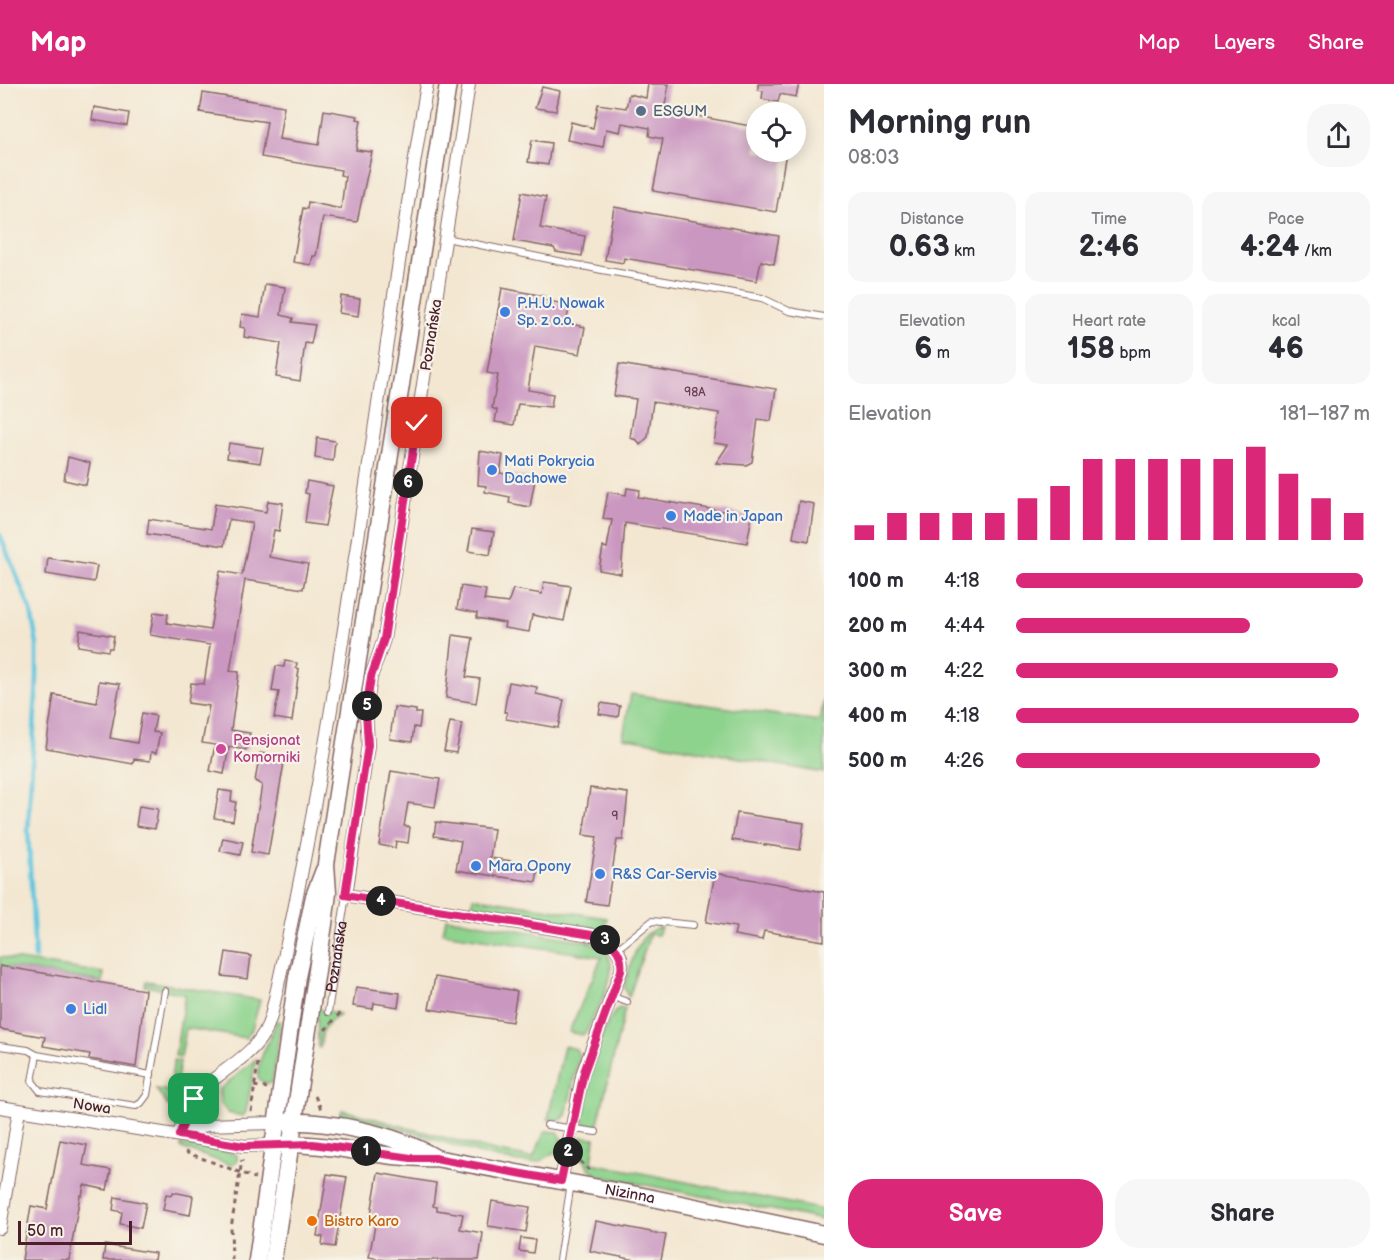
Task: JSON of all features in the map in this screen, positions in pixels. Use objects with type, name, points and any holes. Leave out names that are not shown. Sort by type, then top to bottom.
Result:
[{"type":"main road","name":"Poznańska","points":[[273,1260],[328,893],[327,864],[448,84]]},
{"type":"main road","name":"Poznańska","points":[[256,1260],[274,1123],[302,948],[314,896],[327,864]]},
{"type":"main road","name":"Nizinna","points":[[274,1123],[294,1122],[382,1136],[415,1147],[435,1158]]},
{"type":"main road","name":"Nizinna","points":[[271,1145],[291,1143],[325,1145],[411,1158],[435,1158],[824,1234]]},
{"type":"street","points":[[179,1135],[194,1099],[260,1042],[271,1016],[309,832],[427,84]]},
{"type":"street","name":"Poznańska","points":[[345,895],[368,745],[366,711],[371,677],[384,639],[470,84]]},
{"type":"street","points":[[345,895],[592,935],[609,942],[616,949],[622,966],[584,1072],[572,1129],[566,1182]]},
{"type":"street","name":"Nowa","points":[[0,1107],[244,1146],[271,1145]]},
{"type":"street","points":[[0,1228],[19,1110]]},
{"type":"street","name":"Nowa","points":[[179,1135],[206,1125],[274,1123]]},
{"type":"lane","points":[[446,238],[602,270],[762,298],[789,311],[824,317]]},
{"type":"lane","name":"Poznańska","points":[[328,1012],[345,895]]},
{"type":"lane","points":[[616,949],[643,925],[652,921],[693,925]]},
{"type":"lane","points":[[37,1055],[33,1081],[40,1091],[135,1106],[145,1099],[165,991]]},
{"type":"lane","points":[[611,996],[627,1002]]},
{"type":"lane","points":[[0,1046],[28,1050],[37,1055],[150,1075]]},
{"type":"lane","points":[[547,1125],[596,1132]]},
{"type":"lane","points":[[559,1260],[566,1182]]},
{"type":"path","points":[[323,1040],[325,1029],[342,1011]]},
{"type":"path","points":[[250,1114],[260,1042]]},
{"type":"path","points":[[254,1086],[272,1088]]},
{"type":"path","points":[[315,1091],[316,1102],[327,1114]]},
{"type":"path","points":[[232,1260],[231,1228],[243,1156]]},
{"type":"green space","points":[[631,694],[819,721],[824,699],[824,773],[623,737]]},
{"type":"green space","points":[[473,897],[607,918],[604,930],[478,909],[472,905]]},
{"type":"green space","points":[[446,918],[586,941],[601,948],[609,957],[611,968],[609,980],[587,1031],[582,1035],[569,1032],[602,957],[443,933]]},
{"type":"green space","points":[[661,927],[658,935],[650,934],[629,997],[624,987],[640,942],[653,930]]},
{"type":"green space","points":[[0,957],[104,973],[102,982],[0,966]]},
{"type":"green space","points":[[146,981],[260,1000],[252,1029],[246,1038],[186,1028],[181,1057],[175,1056],[185,994],[145,986]]},
{"type":"green space","points":[[620,1008],[625,1008],[597,1127],[586,1124],[582,1118],[586,1093],[594,1058],[606,1026]]},
{"type":"green space","points":[[317,1009],[339,1014],[323,1029],[320,1048],[318,1047]]},
{"type":"green space","points":[[276,1021],[281,1022],[272,1083],[264,1083],[258,1078],[258,1070]]},
{"type":"green space","points":[[564,1046],[576,1049],[579,1056],[566,1115],[561,1120],[548,1119]]},
{"type":"green space","points":[[256,1059],[246,1112],[243,1116],[228,1113],[220,1102],[219,1090]]},
{"type":"green space","points":[[174,1060],[180,1061],[174,1097],[168,1106],[156,1089],[169,1091]]},
{"type":"green space","points":[[342,1110],[498,1152],[533,1158],[545,1131],[558,1132],[562,1139],[557,1152],[540,1161],[509,1160],[391,1126],[340,1116]]},
{"type":"green space","points":[[581,1137],[595,1138],[592,1163],[824,1210],[824,1220],[600,1176],[589,1168],[584,1159],[580,1159],[577,1143]]},
{"type":"green space","points":[[181,1145],[231,1153],[237,1155],[237,1161],[231,1165],[181,1148]]},
{"type":"building","points":[[648,84],[669,84],[664,110],[746,125],[746,162],[784,162],[776,212],[653,191],[663,139],[649,136],[650,128],[622,123],[620,132],[606,129],[603,147],[567,140],[571,122],[593,128],[598,104],[626,108],[629,94],[646,98]]},
{"type":"building","points":[[758,84],[799,84],[796,97],[780,94],[778,102],[762,99],[763,91],[758,90]]},
{"type":"building","points":[[542,87],[560,91],[556,111],[535,108]]},
{"type":"building","points":[[203,93],[284,106],[279,139],[319,145],[324,110],[358,116],[357,119],[361,120],[356,150],[372,152],[357,222],[323,217],[316,256],[313,256],[311,265],[293,262],[303,208],[307,209],[308,202],[341,209],[345,176],[340,175],[341,170],[261,157],[267,122],[200,112]]},
{"type":"building","points":[[94,107],[129,113],[127,126],[92,120]]},
{"type":"building","points":[[532,140],[551,143],[548,165],[528,162]]},
{"type":"building","points":[[522,192],[546,197],[540,228],[585,236],[582,256],[514,241]]},
{"type":"building","points":[[614,207],[779,236],[774,264],[761,261],[757,281],[624,258],[623,263],[605,260]]},
{"type":"building","points":[[265,284],[285,287],[281,315],[293,318],[292,322],[315,325],[311,344],[305,343],[300,381],[276,377],[281,343],[244,337],[245,328],[240,327],[242,314],[260,317]]},
{"type":"building","points":[[502,288],[544,296],[543,300],[570,305],[566,323],[585,327],[580,354],[535,346],[528,390],[553,394],[551,407],[518,404],[514,425],[495,422],[497,410],[492,408],[498,375],[487,373]]},
{"type":"building","points":[[341,296],[360,299],[358,316],[339,313]]},
{"type":"building","points":[[619,364],[776,389],[771,421],[758,419],[752,462],[746,465],[716,463],[728,445],[714,443],[719,413],[653,402],[648,437],[640,445],[637,440],[630,438],[636,399],[614,396]]},
{"type":"building","points":[[317,438],[335,441],[333,461],[315,458]]},
{"type":"building","points":[[229,443],[263,448],[260,463],[227,458]]},
{"type":"building","points":[[480,451],[503,455],[500,473],[535,479],[530,507],[509,503],[510,497],[485,492],[486,486],[478,485]]},
{"type":"building","points":[[68,457],[90,463],[86,485],[64,480]]},
{"type":"building","points":[[307,481],[333,486],[325,526],[305,523],[309,494],[305,493]]},
{"type":"building","points":[[627,488],[640,490],[638,497],[752,516],[747,543],[625,523],[621,574],[599,570],[603,547],[607,548],[612,520],[603,519],[608,492],[626,495]]},
{"type":"building","points":[[268,501],[283,503],[279,531],[274,530],[269,557],[308,564],[303,589],[245,580],[230,671],[239,672],[231,730],[250,733],[246,750],[229,747],[224,774],[210,771],[215,745],[202,743],[209,706],[188,703],[191,683],[204,684],[210,645],[150,635],[154,612],[168,614],[167,623],[210,630],[220,571],[242,575],[252,523],[229,519],[224,546],[147,534],[149,519],[211,529],[215,504],[266,512]]},
{"type":"building","points":[[799,501],[814,504],[809,541],[793,538]]},
{"type":"building","points":[[472,529],[494,532],[490,555],[468,551]]},
{"type":"building","points":[[48,558],[97,566],[94,582],[46,574]]},
{"type":"building","points":[[544,582],[571,586],[564,621],[532,615],[529,632],[504,628],[505,623],[477,618],[477,613],[457,609],[461,586],[486,590],[484,600],[508,603],[513,589],[542,594]]},
{"type":"building","points":[[80,630],[114,636],[112,648],[108,651],[78,646]]},
{"type":"building","points":[[453,635],[473,638],[466,677],[480,679],[476,703],[446,698]]},
{"type":"building","points":[[285,661],[297,663],[296,668],[299,669],[292,721],[274,718],[279,692],[272,691],[276,666],[284,667]]},
{"type":"building","points":[[99,681],[120,684],[110,738],[137,743],[142,713],[156,716],[153,732],[160,733],[156,753],[151,752],[150,761],[134,759],[133,764],[46,748],[54,695],[97,703]]},
{"type":"building","points":[[509,682],[537,687],[536,694],[564,700],[558,728],[506,719],[507,712],[504,712]]},
{"type":"building","points":[[601,703],[620,706],[618,717],[599,714]]},
{"type":"building","points":[[394,707],[416,710],[416,713],[421,713],[419,728],[414,727],[412,742],[390,739]]},
{"type":"building","points":[[450,722],[462,724],[456,753],[444,751]]},
{"type":"building","points":[[260,753],[285,757],[268,855],[251,852],[262,785],[255,781]]},
{"type":"building","points":[[391,771],[440,779],[435,807],[408,803],[404,826],[410,827],[408,843],[396,841],[395,848],[379,845]]},
{"type":"building","points":[[590,788],[628,793],[623,840],[617,840],[607,905],[586,902],[597,837],[583,835]]},
{"type":"building","points":[[219,790],[232,792],[231,801],[236,802],[233,821],[214,818]]},
{"type":"building","points":[[139,806],[158,809],[155,829],[136,826]]},
{"type":"building","points":[[737,813],[804,823],[800,850],[732,840]]},
{"type":"building","points":[[436,822],[494,829],[490,858],[511,861],[510,866],[538,870],[536,882],[456,870],[461,841],[434,836]]},
{"type":"building","points":[[223,838],[243,842],[240,855],[220,851]]},
{"type":"building","points":[[715,873],[824,892],[824,941],[764,931],[762,940],[734,935],[736,927],[706,922]]},
{"type":"building","points":[[226,952],[251,956],[248,979],[222,976]]},
{"type":"building","name":"Lidl","points":[[0,966],[145,990],[136,1067],[89,1059],[90,1054],[43,1046],[45,1037],[0,1029]]},
{"type":"building","points":[[435,977],[517,991],[512,1022],[429,1009]]},
{"type":"building","points":[[356,987],[400,993],[398,1007],[374,1003],[373,1009],[353,1006]]},
{"type":"building","points":[[60,1140],[87,1145],[83,1165],[111,1170],[107,1190],[84,1185],[82,1196],[80,1195],[69,1260],[22,1260],[31,1206],[47,1209]]},
{"type":"building","points":[[378,1173],[436,1183],[433,1206],[437,1207],[437,1210],[463,1214],[460,1229],[483,1233],[479,1260],[385,1260],[369,1257],[377,1215],[371,1214]]},
{"type":"building","points":[[327,1174],[347,1177],[335,1247],[322,1245],[323,1237],[317,1236]]},
{"type":"building","points":[[173,1192],[193,1196],[190,1215],[163,1210],[166,1194],[172,1195]]},
{"type":"building","points":[[115,1197],[146,1203],[141,1228],[120,1224],[122,1212],[113,1210]]},
{"type":"building","points":[[492,1201],[530,1207],[526,1232],[488,1226]]},
{"type":"building","points":[[596,1221],[666,1235],[661,1260],[636,1260],[590,1251]]},
{"type":"building","points":[[521,1238],[535,1240],[533,1253],[519,1251]]},
{"type":"building","points":[[105,1245],[155,1253],[154,1260],[103,1260]]},
{"type":"waterway","points":[[0,535],[31,611],[37,645],[28,830],[35,958]]},
{"type":"place","name":"ESGUM","points":[[641,111]]},
{"type":"place","name":"P.H.U. Nowak Sp. z o.o.","points":[[505,312]]},
{"type":"place","name":"Mati Pokrycia Dachowe","points":[[492,470]]},
{"type":"place","name":"Made in Japan","points":[[671,516]]},
{"type":"place","name":"Pensjonat Komorniki","points":[[221,749]]},
{"type":"place","name":"Mara Opony","points":[[476,866]]},
{"type":"place","name":"R&S Car-Servis","points":[[600,874]]},
{"type":"place","name":"Lidl","points":[[71,1009]]},
{"type":"place","name":"Bistro Karo","points":[[312,1221]]},
{"type":"route","points":[[194,1099],[179,1135],[253,1147],[291,1143],[313,1144],[411,1158],[435,1158],[561,1181],[580,1085],[597,1032],[621,971],[622,959],[615,947],[602,938],[592,935],[345,895],[368,745],[366,711],[371,677],[384,639],[417,423]]}]
